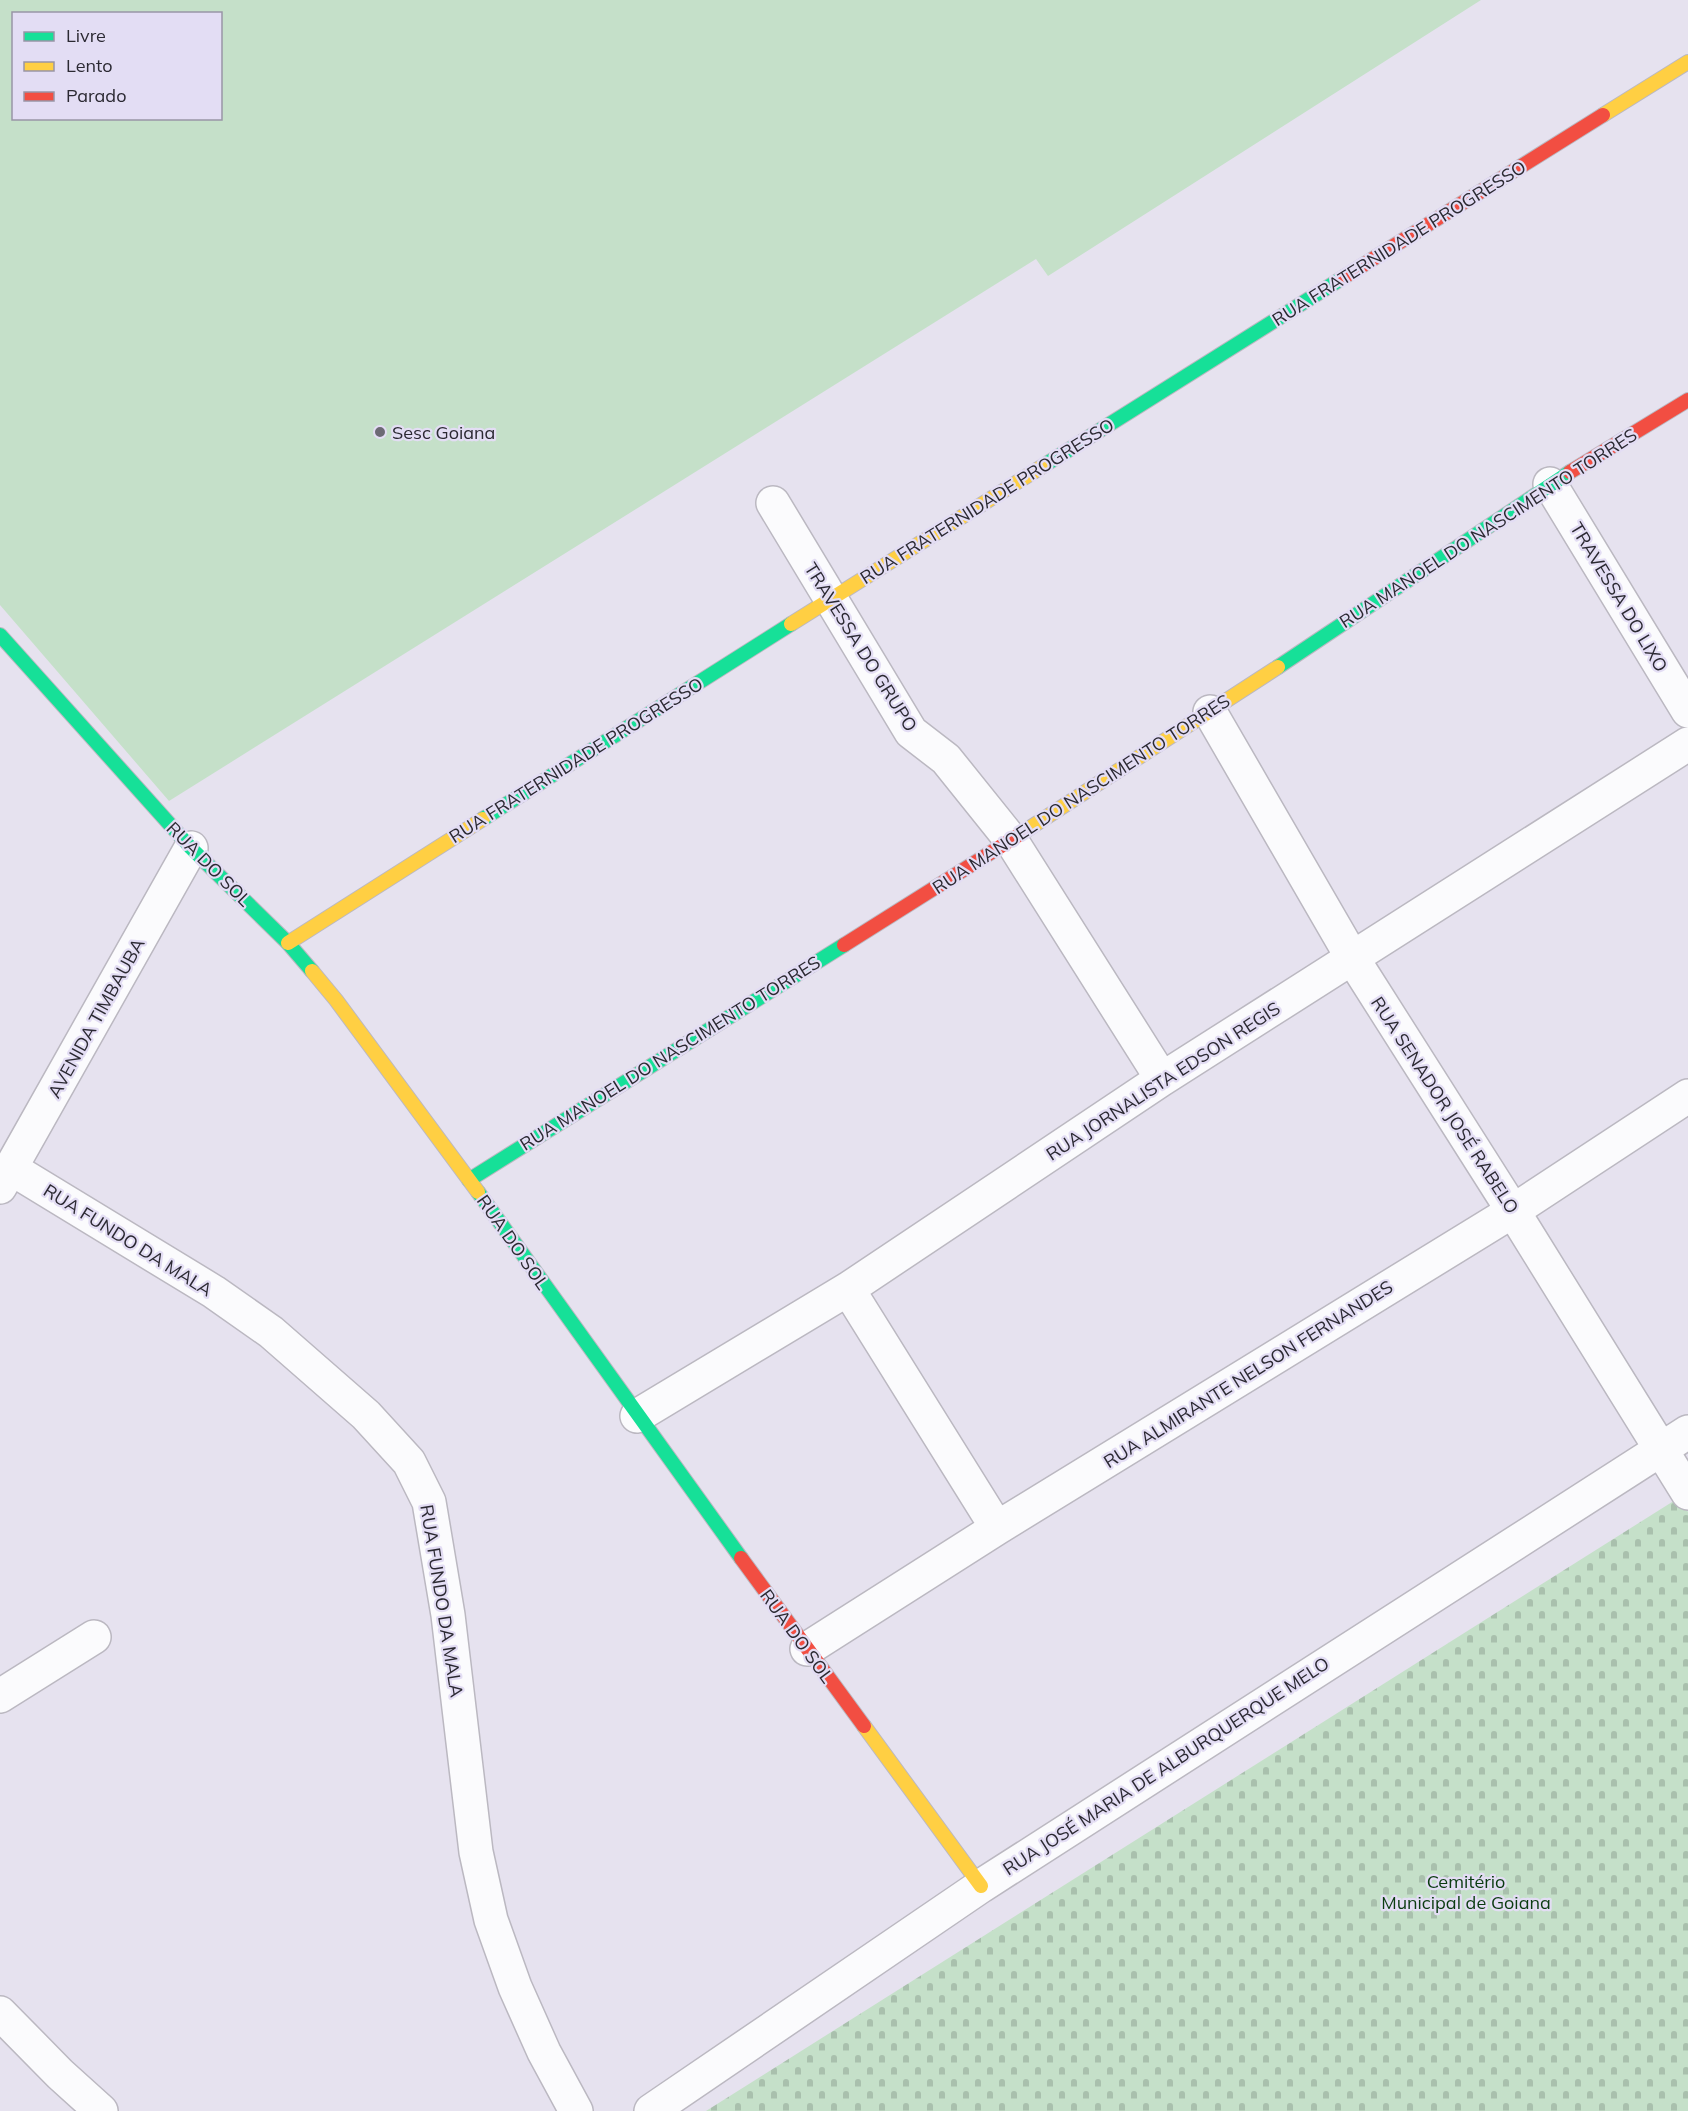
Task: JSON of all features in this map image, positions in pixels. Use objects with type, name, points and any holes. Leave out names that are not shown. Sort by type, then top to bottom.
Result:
[{"type":"street","name":"RUA FRATERNIDADE PROGRESSO","points":[[288,943],[831,599],[1688,62]]},
{"type":"street","name":"RUA MANOEL DO NASCIMENTO TORRES","points":[[469,1180],[1011,840],[1210,712],[1550,484],[1688,400]]},
{"type":"street","name":"TRAVESSA DO LIXO","points":[[1550,484],[1688,711]]},
{"type":"street","name":"TRAVESSA DO GRUPO","points":[[773,503],[910,732],[946,759],[1011,840],[1162,1079]]},
{"type":"street","name":"RUA DO SOL","points":[[0,635],[97,746],[191,848],[288,943],[336,1000],[981,1886]]},
{"type":"street","name":"RUA SENADOR JOSÉ RABELO","points":[[1210,712],[1353,959],[1688,1492]]},
{"type":"street","name":"RUA JORNALISTA EDSON REGIS","points":[[637,1416],[848,1289],[1162,1079],[1688,744]]},
{"type":"street","name":"AVENIDA TIMBAUBA","points":[[6,1178],[191,848]]},
{"type":"street","name":"RUA ALMIRANTE NELSON FERNANDES","points":[[807,1649],[997,1528],[1513,1211],[1688,1096]]},
{"type":"street","name":"RUA FUNDO DA MALA","points":[[6,1178],[214,1292],[270,1332],[366,1415],[409,1462],[429,1502],[448,1615],[476,1852],[491,1920],[515,1987],[544,2052],[576,2111]]},
{"type":"street","points":[[848,1289],[997,1528]]},
{"type":"street","name":"RUA JOSÉ MARIA DE ALBURQUERQUE MELO","points":[[651,2111],[981,1886],[1688,1432]]},
{"type":"street","points":[[0,1696],[94,1637]]},
{"type":"street","points":[[0,2013],[100,2111]]},
{"type":"green space","name":"Sesc Goiana","points":[[0,0],[1481,0],[1048,276],[1036,259],[169,801],[0,605]]},
{"type":"green space","name":"Cemitério Municipal de Goiana","points":[[1680,1497],[1688,1512],[1688,2111],[706,2111]]},
{"type":"traffic: fast","points":[[1043,466],[1344,277]]},
{"type":"traffic: fast","points":[[1278,667],[1570,472]]},
{"type":"traffic: fast","points":[[483,819],[791,624]]},
{"type":"traffic: fast","points":[[0,635],[191,848],[288,943],[312,971]]},
{"type":"traffic: fast","points":[[469,1180],[844,945]]},
{"type":"traffic: fast","points":[[478,1192],[741,1558]]},
{"type":"traffic: slow","points":[[1603,115],[1688,62]]},
{"type":"traffic: slow","points":[[791,624],[1043,466]]},
{"type":"traffic: slow","points":[[1025,831],[1278,667]]},
{"type":"traffic: slow","points":[[288,943],[483,819]]},
{"type":"traffic: slow","points":[[312,971],[478,1192]]},
{"type":"traffic: slow","points":[[864,1726],[981,1886]]},
{"type":"traffic: jam","points":[[1344,277],[1603,115]]},
{"type":"traffic: jam","points":[[1570,472],[1688,400]]},
{"type":"traffic: jam","points":[[844,945],[1025,831]]},
{"type":"traffic: jam","points":[[741,1558],[864,1726]]},
{"type":"place","name":"Sesc Goiana","points":[[380,432]]}]
